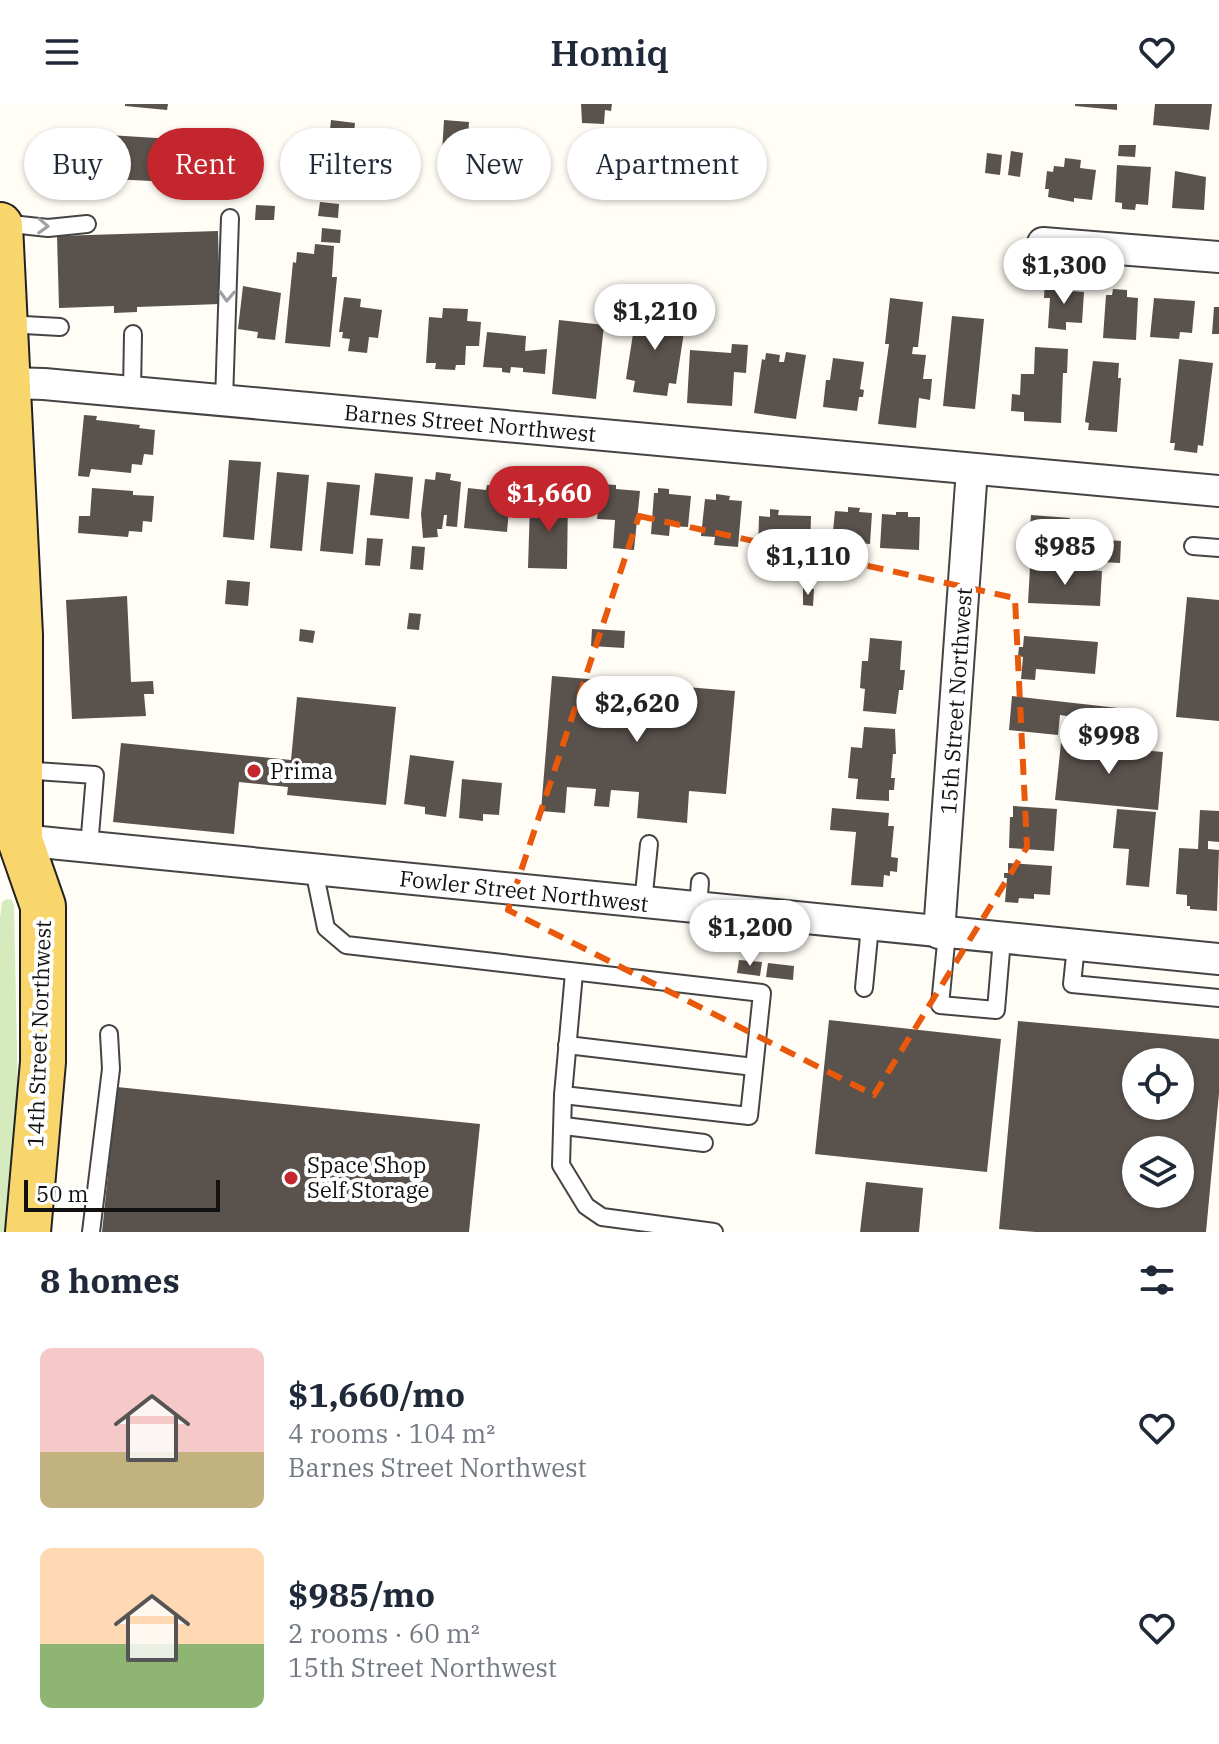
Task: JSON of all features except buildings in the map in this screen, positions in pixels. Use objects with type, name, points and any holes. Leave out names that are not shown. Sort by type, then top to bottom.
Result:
[{"type":"main road","name":"14th Street Northwest","points":[[0,224],[20,635],[20,769],[10,858],[43,906],[43,1062],[28,1232]]},
{"type":"street","points":[[1043,243],[1219,257]]},
{"type":"street","name":"Barnes Street Northwest","points":[[8,383],[1219,491]]},
{"type":"street","name":"15th Street Northwest","points":[[943,933],[972,469]]},
{"type":"street","name":"Fowler Street Northwest","points":[[10,858],[89,847],[643,903],[699,895],[870,926],[1219,959]]},
{"type":"lane","points":[[224,401],[230,218]]},
{"type":"lane","points":[[0,224],[48,228],[87,224]]},
{"type":"lane","points":[[5,324],[60,327]]},
{"type":"lane","points":[[132,392],[133,334]]},
{"type":"lane","points":[[1193,546],[1219,548]]},
{"type":"lane","points":[[20,769],[95,775],[89,847]]},
{"type":"lane","points":[[643,903],[649,844]]},
{"type":"lane","points":[[314,870],[326,928],[346,945],[762,993],[749,1116],[563,1095]]},
{"type":"lane","points":[[864,988],[870,926]]},
{"type":"lane","points":[[943,933],[940,1005],[996,1010],[1002,939]]},
{"type":"lane","points":[[1076,946],[1072,984],[1219,998]]},
{"type":"lane","points":[[574,973],[563,1095],[561,1165],[586,1206],[602,1217],[714,1232]]},
{"type":"lane","points":[[91,1232],[111,1069],[109,1034]]},
{"type":"lane","points":[[567,1045],[754,1067]]},
{"type":"lane","points":[[564,1126],[704,1143]]},
{"type":"highlighted area","points":[[639,516],[1015,598],[1027,847],[874,1095],[508,910]]},
{"type":"green space","points":[[12,900],[14,906],[18,1099],[6,1232],[0,1232],[0,918],[2,902]]},
{"type":"place","name":"Prima","points":[[254,771]]},
{"type":"place","name":"Space Shop Self Storage","points":[[291,1178]]}]
